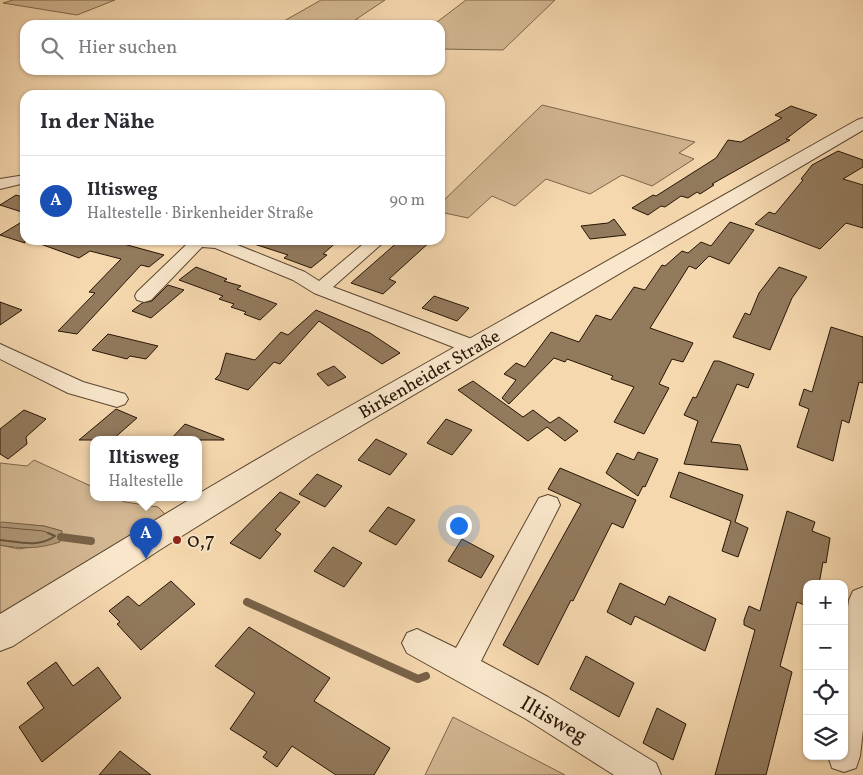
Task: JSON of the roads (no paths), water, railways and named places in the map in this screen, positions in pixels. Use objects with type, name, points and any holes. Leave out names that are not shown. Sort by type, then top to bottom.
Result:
[{"type":"street","name":"Birkenheider Straße","points":[[0,634],[150,539],[300,448],[863,123]]},
{"type":"street","points":[[0,184],[20,180]]},
{"type":"street","points":[[144,296],[191,245]]},
{"type":"street","points":[[223,245],[299,276],[320,289],[473,348]]},
{"type":"street","points":[[320,289],[372,245]]},
{"type":"street","points":[[0,351],[76,388],[117,399]]},
{"type":"street","points":[[462,667],[548,505]]},
{"type":"street","points":[[848,723],[863,600]]},
{"type":"street","name":"Iltisweg","points":[[417,643],[537,708],[644,775]]},
{"type":"street","points":[[842,775],[844,760]]},
{"type":"water","points":[[0,523],[44,526],[62,531],[60,542],[30,548],[0,545]]},
{"type":"waterway","points":[[61,537],[91,541]]},
{"type":"waterway","points":[[247,602],[418,679],[426,676]]},
{"type":"place","name":"0,7","points":[[177,540]]},
{"type":"place","name":"Iltisweg","points":[[146,559]]}]
